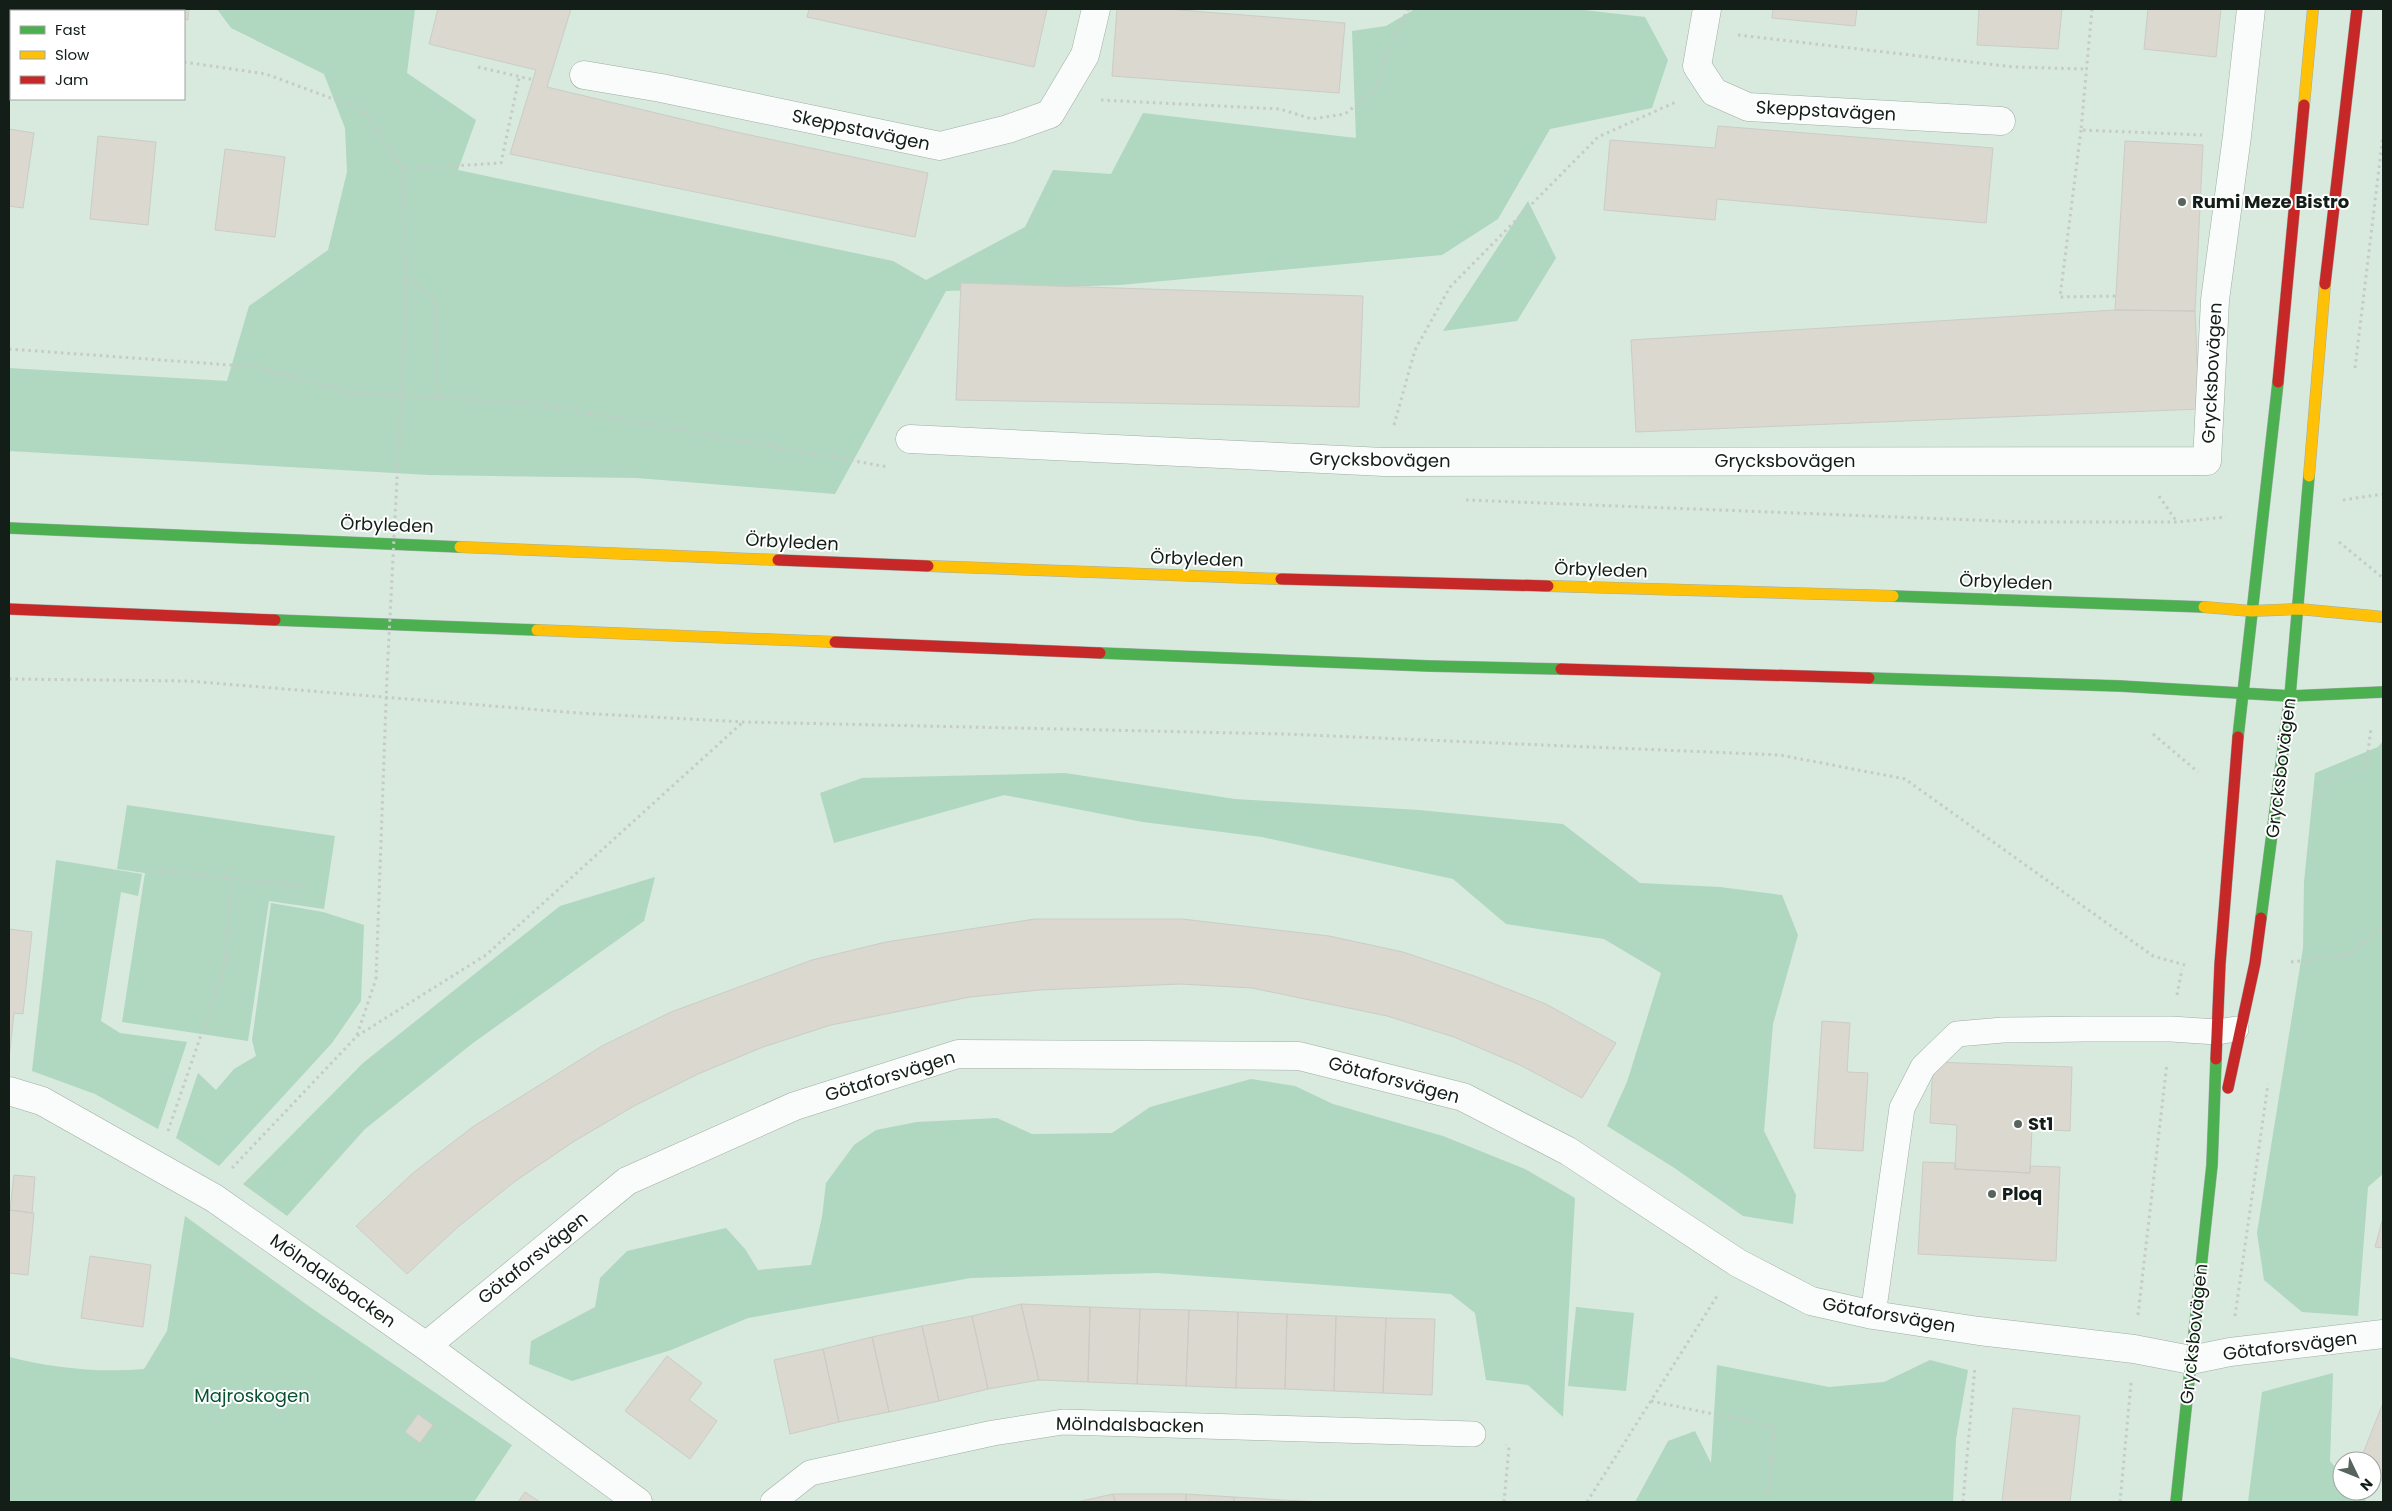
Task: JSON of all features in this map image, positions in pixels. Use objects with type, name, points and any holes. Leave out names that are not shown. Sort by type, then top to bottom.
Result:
[{"type":"main road","name":"Grycksbovägen","points":[[2212,1165],[2229,1030],[2220,964],[2241,692],[2264,514],[2284,330],[2313,9]]},
{"type":"main road","name":"Grycksbovägen","points":[[2176,1502],[2212,1165],[2229,1030],[2255,963],[2290,696],[2299,610],[2319,334],[2357,9]]},
{"type":"main road","name":"Örbyleden","points":[[9,528],[1142,575],[2172,604],[2251,611],[2299,610],[2383,617]]},
{"type":"main road","points":[[9,609],[1429,666],[1654,670],[2241,692],[2290,696],[2379,692]]},
{"type":"street","name":"Skeppstavägen","points":[[584,75],[661,88],[940,146],[1008,130],[1050,114],[1085,55],[1096,9]]},
{"type":"street","name":"Grycksbovägen","points":[[910,439],[1384,462],[2207,461],[2215,300],[2252,9]]},
{"type":"street","name":"Skeppstavägen","points":[[1705,20],[1697,66],[1714,92],[1748,107],[2001,120]]},
{"type":"street","name":"Götaforsvägen","points":[[426,1346],[627,1181],[795,1106],[958,1054],[1299,1056],[1463,1097],[1568,1151],[1738,1263],[1811,1301],[1873,1315],[1979,1331],[2134,1350],[2191,1360],[2230,1352],[2383,1334]]},
{"type":"street","name":"Mölndalsbacken","points":[[9,1091],[42,1101],[206,1193],[426,1346],[638,1502]]},
{"type":"lane","points":[[1873,1315],[1902,1108],[1923,1067],[1957,1034],[2003,1030],[2229,1030]]},
{"type":"lane","name":"Mölndalsbacken","points":[[773,1502],[810,1473],[993,1433],[1063,1422],[1473,1434]]},
{"type":"path","points":[[1060,97],[1280,109],[1312,119],[1345,114],[1376,89],[1388,50],[1408,9]]},
{"type":"path","points":[[2092,9],[2081,130],[2060,297],[2116,296]]},
{"type":"path","points":[[1705,20],[2014,67],[2086,70]]},
{"type":"path","points":[[185,62],[266,74],[363,110],[403,169],[407,276],[387,676],[376,979],[357,1036]]},
{"type":"path","points":[[478,67],[534,80]]},
{"type":"path","points":[[403,169],[501,164],[519,78]]},
{"type":"path","points":[[1384,462],[1415,350],[1450,287],[1598,137],[1710,86]]},
{"type":"path","points":[[2081,130],[2237,136]]},
{"type":"path","points":[[2354,372],[2383,135]]},
{"type":"path","points":[[407,276],[435,302],[437,398]]},
{"type":"path","points":[[9,349],[258,367],[351,393],[532,403]]},
{"type":"path","points":[[2177,522],[2264,514]]},
{"type":"path","points":[[2332,535],[2383,578]]},
{"type":"path","points":[[9,679],[188,682],[578,713],[744,722],[1284,734],[1780,755],[1905,779],[2153,956],[2182,965]]},
{"type":"path","points":[[2310,813],[2325,782],[2366,767],[2379,692]]},
{"type":"path","points":[[206,1193],[242,1158],[357,1036],[486,955],[744,722]]},
{"type":"path","points":[[2153,734],[2205,778]]},
{"type":"path","points":[[153,871],[309,886]]},
{"type":"path","points":[[156,1165],[225,965],[231,879]]},
{"type":"path","points":[[2311,961],[2348,955],[2383,927]]},
{"type":"path","points":[[2120,1502],[2134,1350],[2171,1029],[2184,956]]},
{"type":"path","points":[[2230,1352],[2268,1083]]},
{"type":"path","points":[[1586,1502],[1738,1263]]},
{"type":"path","points":[[1963,1502],[1979,1331]]},
{"type":"path","points":[[1651,1401],[1775,1427],[1767,1502]]},
{"type":"path","points":[[1473,1434],[1490,1436],[1509,1447],[1504,1502]]},
{"type":"green space","points":[[217,9],[415,9],[407,73],[476,120],[458,170],[893,261],[926,280],[1025,227],[1053,170],[1111,174],[1143,113],[1356,138],[1352,31],[1386,26],[1415,9],[1575,9],[1645,17],[1668,60],[1652,108],[1550,129],[1498,219],[1442,255],[1120,285],[946,291],[835,494],[637,478],[429,475],[9,451],[9,368],[227,381],[249,306],[328,250],[347,172],[345,128],[324,74],[231,28]]},
{"type":"green space","points":[[1528,201],[1556,258],[1517,321],[1443,331]]},
{"type":"green space","points":[[2383,741],[2383,1174],[2368,1187],[2358,1316],[2302,1312],[2264,1280],[2257,1233],[2303,948],[2304,882],[2315,773],[2378,747]]},
{"type":"green space","points":[[1065,773],[1235,799],[1419,810],[1563,824],[1640,883],[1720,887],[1782,895],[1798,935],[1773,1024],[1764,1131],[1796,1195],[1793,1224],[1743,1216],[1673,1167],[1607,1126],[1627,1082],[1661,973],[1604,939],[1506,924],[1453,879],[1262,837],[1143,822],[1004,795],[834,843],[820,793],[862,778]]},
{"type":"green space","points":[[127,805],[335,836],[324,909],[269,901],[248,1041],[122,1022],[145,873],[117,869]]},
{"type":"green space","points":[[56,860],[142,874],[138,896],[121,892],[101,1021],[120,1033],[187,1042],[158,1129],[95,1094],[32,1071]]},
{"type":"green space","points":[[655,877],[644,921],[473,1043],[365,1129],[287,1216],[243,1184],[363,1063],[560,906]]},
{"type":"green space","points":[[271,903],[323,912],[364,925],[361,1001],[332,1043],[219,1166],[176,1138],[198,1073],[216,1090],[234,1069],[256,1056],[252,1040]]},
{"type":"green space","points":[[1251,1079],[1295,1086],[1333,1104],[1443,1136],[1525,1169],[1575,1198],[1563,1417],[1528,1385],[1486,1380],[1475,1313],[1451,1294],[1157,1273],[971,1278],[748,1318],[671,1350],[572,1381],[529,1364],[531,1341],[595,1307],[600,1278],[627,1251],[726,1228],[745,1249],[758,1270],[811,1265],[822,1217],[826,1183],[854,1145],[876,1130],[917,1122],[997,1118],[1032,1134],[1112,1133],[1150,1107]]},
{"type":"green space","name":"Majroskogen","points":[[185,1216],[310,1307],[512,1445],[474,1502],[9,1502],[9,1357],[76,1369],[144,1369],[167,1331]]},
{"type":"green space","points":[[1576,1307],[1634,1313],[1626,1391],[1568,1386]]},
{"type":"green space","points":[[1930,1360],[1968,1370],[1956,1439],[1953,1502],[1635,1502],[1668,1441],[1695,1431],[1711,1463],[1717,1365],[1829,1387],[1884,1382]]},
{"type":"green space","points":[[2333,1373],[2330,1461],[2332,1463],[2332,1501],[2367,1502],[2248,1502],[2262,1392]]},
{"type":"building","points":[[55,9],[189,9],[188,20],[185,19],[185,10]]},
{"type":"building","points":[[438,9],[571,9],[547,87],[736,132],[928,173],[915,237],[510,154],[536,70],[429,44]]},
{"type":"building","points":[[809,9],[1047,9],[1034,67],[807,17]]},
{"type":"building","points":[[1117,9],[1167,9],[1345,23],[1339,93],[1112,76]]},
{"type":"building","points":[[1773,9],[1857,9],[1855,26],[1772,18]]},
{"type":"building","points":[[1979,9],[2062,9],[2058,49],[1977,45]]},
{"type":"building","points":[[2148,9],[2221,9],[2216,57],[2144,49]]},
{"type":"building","points":[[1718,126],[1993,148],[1986,223],[1717,199],[1715,220],[1604,210],[1610,140],[1715,148]]},
{"type":"building","points":[[9,129],[34,133],[23,208],[9,206]]},
{"type":"building","points":[[98,136],[156,142],[148,225],[90,219]]},
{"type":"building","points":[[2125,141],[2203,145],[2195,311],[2115,310]]},
{"type":"building","points":[[225,149],[285,157],[275,237],[215,230]]},
{"type":"building","points":[[961,283],[1363,296],[1359,407],[956,400]]},
{"type":"building","points":[[2115,310],[2195,311],[2199,409],[1636,432],[1631,340]]},
{"type":"building","points":[[1035,919],[1182,919],[1329,936],[1403,952],[1477,977],[1546,1004],[1616,1043],[1582,1098],[1520,1065],[1454,1037],[1387,1016],[1252,988],[1180,984],[1039,990],[970,997],[831,1025],[763,1047],[698,1074],[634,1106],[573,1142],[514,1182],[458,1227],[407,1274],[356,1226],[413,1173],[474,1126],[602,1046],[671,1012],[812,960],[886,942]]},
{"type":"building","points":[[9,929],[32,932],[23,1014],[14,1013],[9,1059]]},
{"type":"building","points":[[1822,1021],[1850,1023],[1847,1072],[1868,1073],[1863,1151],[1814,1148]]},
{"type":"building","points":[[1933,1062],[2072,1067],[2070,1131],[2032,1129],[2030,1173],[1955,1169],[1957,1125],[1930,1123]]},
{"type":"building","points":[[1923,1162],[1955,1163],[1955,1169],[2030,1173],[2030,1166],[2060,1167],[2056,1261],[1918,1254]]},
{"type":"building","points":[[14,1175],[35,1177],[32,1213],[10,1210]]},
{"type":"building","points":[[9,1210],[34,1213],[28,1275],[9,1273]]},
{"type":"building","points":[[2383,1218],[2383,1248],[2375,1247]]},
{"type":"building","points":[[90,1256],[151,1265],[143,1327],[81,1318]]},
{"type":"building","points":[[1021,1304],[1039,1380],[988,1389],[972,1316]]},
{"type":"building","points":[[1021,1304],[1090,1307],[1088,1382],[1039,1380]]},
{"type":"building","points":[[1090,1307],[1140,1309],[1137,1384],[1088,1382]]},
{"type":"building","points":[[1140,1309],[1189,1310],[1186,1386],[1137,1384]]},
{"type":"building","points":[[1189,1310],[1238,1312],[1236,1388],[1186,1386]]},
{"type":"building","points":[[1238,1312],[1287,1314],[1285,1389],[1236,1388]]},
{"type":"building","points":[[1287,1314],[1336,1316],[1334,1391],[1285,1389]]},
{"type":"building","points":[[972,1316],[988,1389],[939,1401],[922,1326]]},
{"type":"building","points":[[1336,1316],[1386,1318],[1383,1393],[1334,1391]]},
{"type":"building","points":[[1386,1318],[1435,1319],[1432,1395],[1383,1393]]},
{"type":"building","points":[[922,1326],[939,1401],[889,1412],[872,1337]]},
{"type":"building","points":[[872,1337],[889,1412],[839,1422],[823,1349]]},
{"type":"building","points":[[823,1349],[839,1422],[790,1434],[774,1360]]},
{"type":"building","points":[[667,1356],[702,1383],[689,1400],[717,1421],[690,1459],[625,1411]]},
{"type":"building","points":[[2383,1403],[2383,1481],[2382,1451],[2364,1451]]},
{"type":"building","points":[[2013,1408],[2080,1416],[2070,1502],[2002,1502]]},
{"type":"building","points":[[418,1414],[433,1425],[420,1443],[405,1432]]},
{"type":"building","points":[[525,1492],[540,1502],[518,1502]]},
{"type":"building","points":[[1113,1494],[1115,1502],[1077,1502]]},
{"type":"building","points":[[1113,1494],[1186,1494],[1186,1502],[1115,1502]]},
{"type":"building","points":[[1186,1494],[1234,1497],[1234,1502],[1186,1502]]},
{"type":"building","points":[[1234,1497],[1282,1500],[1282,1502],[1234,1502]]},
{"type":"building","points":[[1282,1500],[1325,1502],[1282,1502]]},
{"type":"traffic: fast","points":[[2238,737],[2278,382]]},
{"type":"traffic: fast","points":[[2261,918],[2290,696],[2309,476]]},
{"type":"traffic: fast","points":[[9,528],[460,547]]},
{"type":"traffic: fast","points":[[1893,596],[2204,607]]},
{"type":"traffic: fast","points":[[275,620],[537,630]]},
{"type":"traffic: fast","points":[[1100,653],[1429,666],[1561,669]]},
{"type":"traffic: fast","points":[[1869,678],[2120,686],[2290,696],[2383,692]]},
{"type":"traffic: fast","points":[[2176,1502],[2212,1165],[2216,1059]]},
{"type":"traffic: slow","points":[[2304,105],[2313,9]]},
{"type":"traffic: slow","points":[[2309,476],[2325,284]]},
{"type":"traffic: slow","points":[[460,547],[778,560]]},
{"type":"traffic: slow","points":[[928,566],[1281,579]]},
{"type":"traffic: slow","points":[[1548,586],[1893,596]]},
{"type":"traffic: slow","points":[[2204,607],[2251,611],[2299,609],[2383,617]]},
{"type":"traffic: slow","points":[[537,630],[835,642]]},
{"type":"traffic: jam","points":[[2325,284],[2357,9]]},
{"type":"traffic: jam","points":[[2278,382],[2304,105]]},
{"type":"traffic: jam","points":[[778,560],[928,566]]},
{"type":"traffic: jam","points":[[1281,579],[1548,586]]},
{"type":"traffic: jam","points":[[9,609],[275,620]]},
{"type":"traffic: jam","points":[[835,642],[1100,653]]},
{"type":"traffic: jam","points":[[1561,669],[1869,678]]},
{"type":"traffic: jam","points":[[2216,1059],[2220,964],[2238,737]]},
{"type":"traffic: jam","points":[[2228,1088],[2255,963],[2261,918]]},
{"type":"place","name":"Rumi Meze Bistro","points":[[2182,202]]},
{"type":"place","name":"St1","points":[[2018,1124]]},
{"type":"place","name":"Ploq","points":[[1992,1194]]}]
